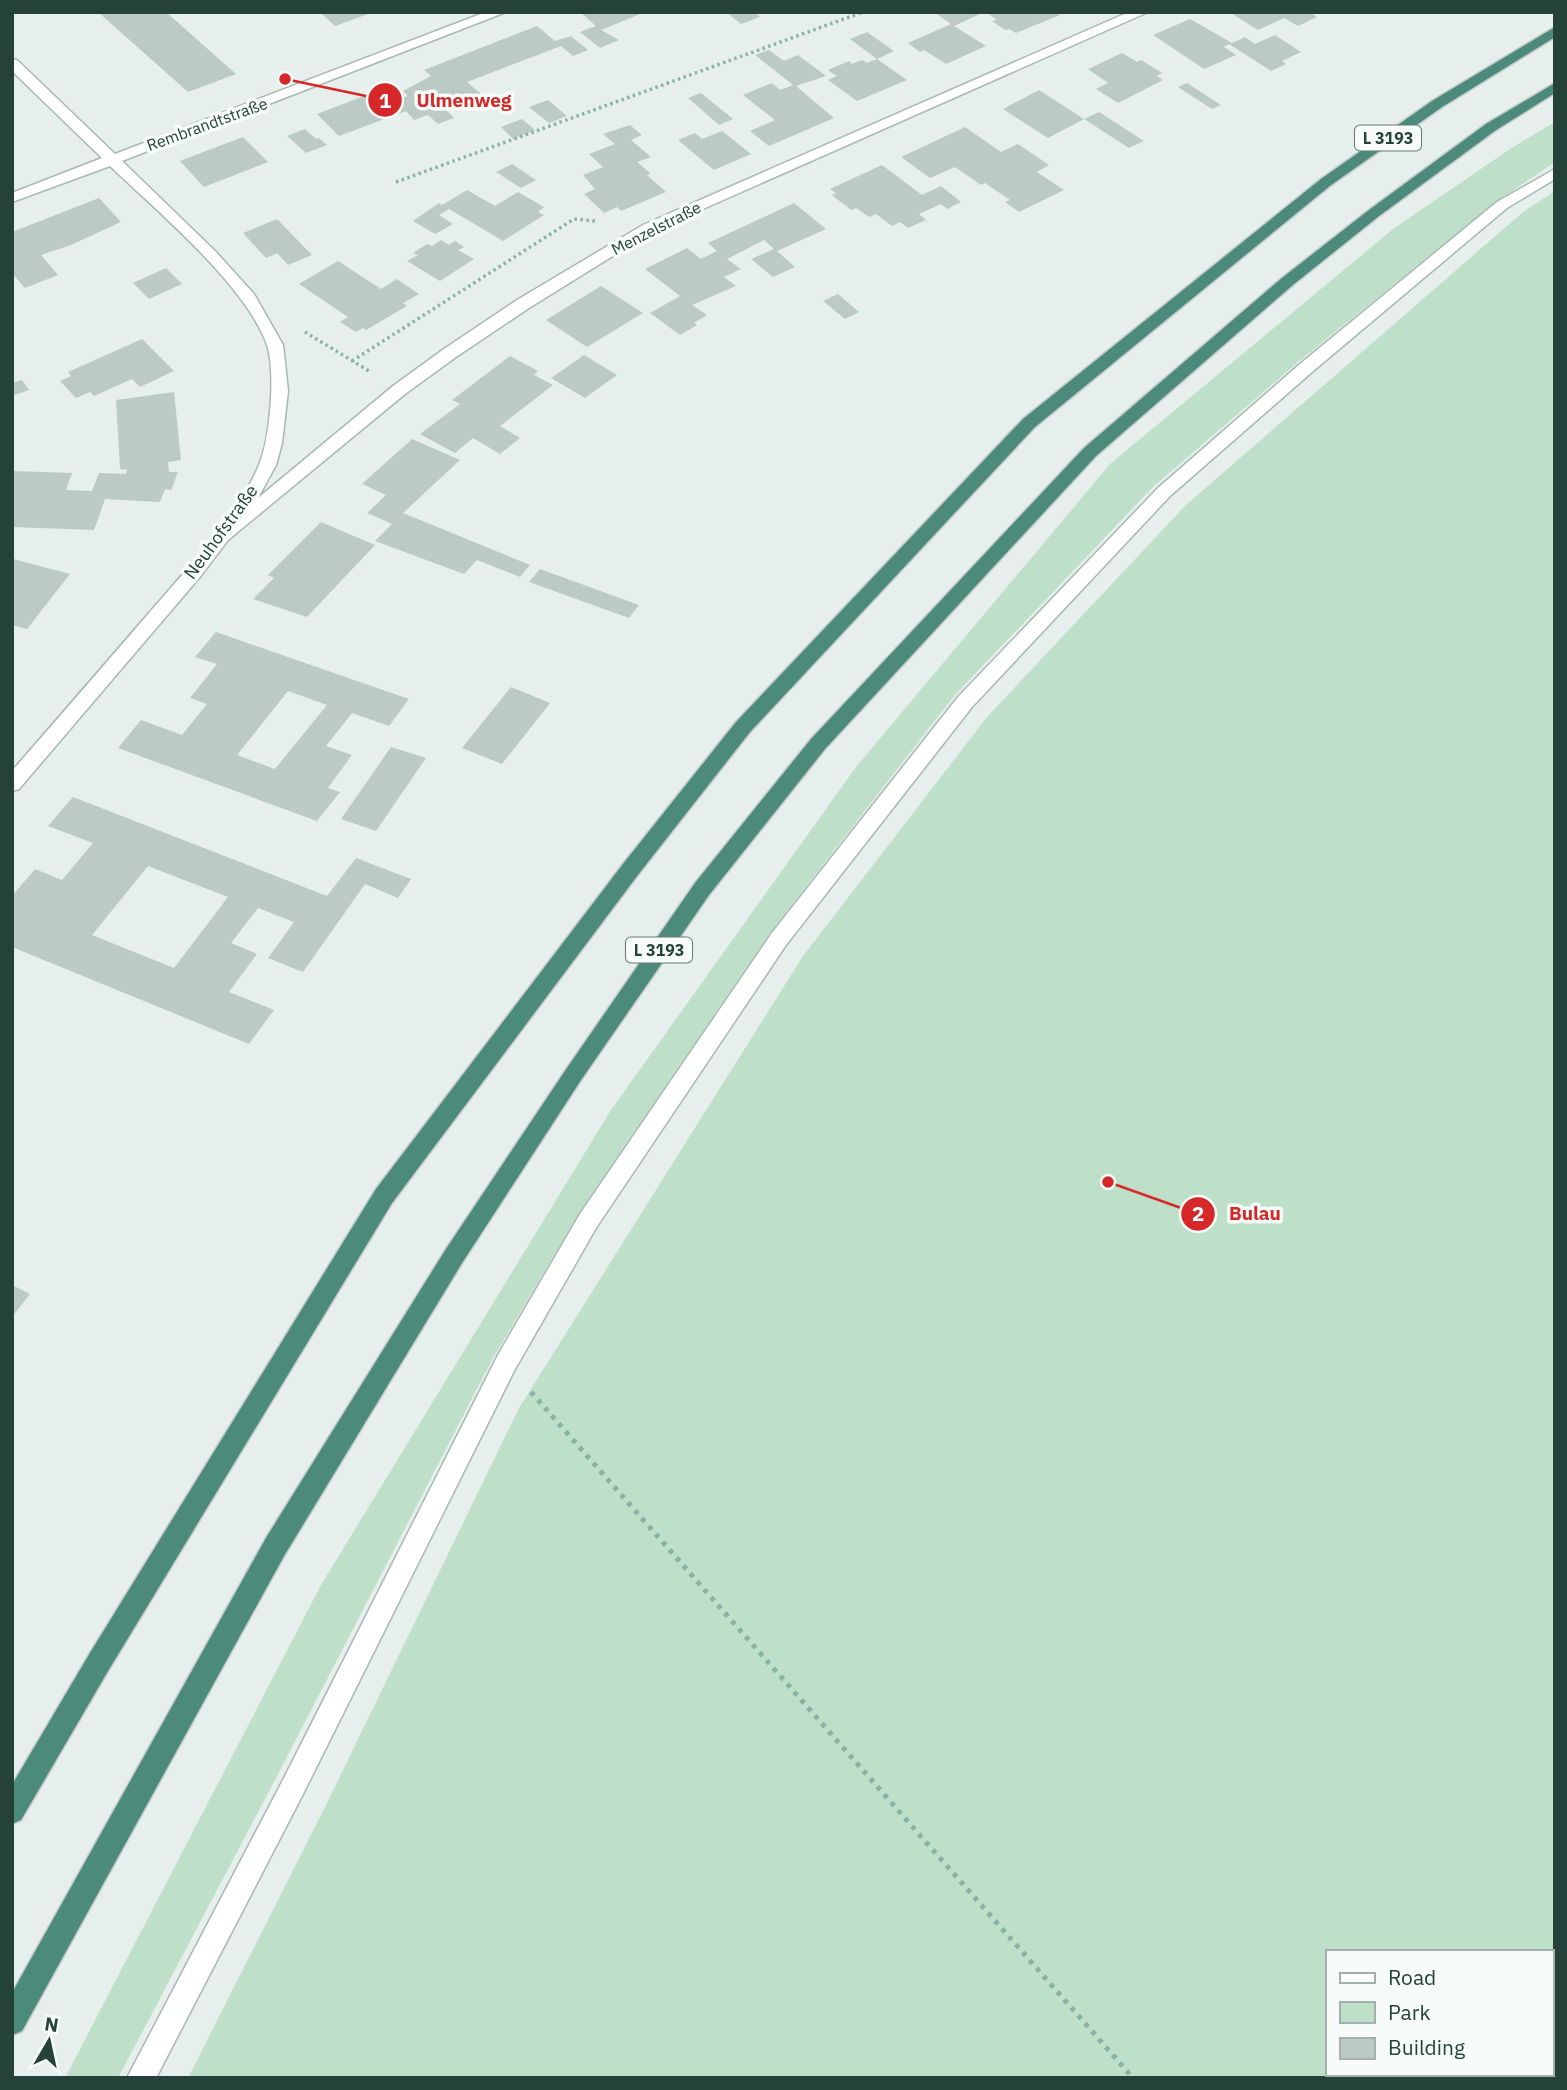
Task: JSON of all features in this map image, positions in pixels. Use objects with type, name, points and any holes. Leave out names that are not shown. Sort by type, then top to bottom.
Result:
[{"type":"highway","name":"L 3193","points":[[12,1811],[99,1661],[384,1196],[630,870],[743,727],[968,486],[1039,415],[1326,181],[1437,104],[1555,32]]},
{"type":"highway","name":"L 3193","points":[[12,2021],[275,1547],[462,1244],[574,1074],[702,889],[818,744],[1090,452],[1288,281],[1374,213],[1491,127],[1555,87]]},
{"type":"street","name":"Rembrandtstraße","points":[[12,198],[499,12]]},
{"type":"street","name":"Menzelstraße","points":[[225,535],[399,390],[523,304],[648,228],[1141,12]]},
{"type":"street","name":"Neuhofstraße","points":[[12,63],[110,160],[211,254],[259,313],[275,345],[280,391],[279,415],[268,465],[225,535],[12,784]]},
{"type":"street","points":[[141,2078],[292,1789],[506,1363],[588,1221],[779,939],[965,702],[1164,492],[1306,368],[1502,205],[1555,173]]},
{"type":"path","points":[[396,182],[863,12]]},
{"type":"path","points":[[352,360],[574,219],[648,228]]},
{"type":"path","points":[[259,313],[310,334],[399,390]]},
{"type":"path","points":[[506,1363],[1133,2078]]},
{"type":"green space","points":[[1555,122],[1555,162],[1496,202],[1298,362],[1153,487],[954,696],[770,933],[577,1217],[493,1358],[118,2078],[65,2078],[321,1585],[611,1110],[856,767],[1110,464],[1393,229],[1513,147]]},
{"type":"green space","points":[[1555,191],[1555,2078],[188,2078],[326,1805],[519,1408],[803,956],[987,717],[1186,505],[1523,212]]},
{"type":"building","points":[[98,12],[166,12],[236,74],[188,92]]},
{"type":"building","points":[[320,12],[371,12],[371,13],[335,26]]},
{"type":"building","points":[[580,12],[645,12],[601,30],[619,40],[600,48],[580,32],[596,26]]},
{"type":"building","points":[[726,12],[755,12],[760,17],[741,24]]},
{"type":"building","points":[[934,12],[984,12],[954,26],[986,46],[946,64],[924,50],[920,52],[908,43],[951,24]]},
{"type":"building","points":[[986,12],[1056,12],[1060,15],[1016,33],[1005,30],[992,21],[997,20]]},
{"type":"building","points":[[1229,12],[1309,12],[1317,17],[1298,26],[1284,18],[1258,30]]},
{"type":"building","points":[[1190,19],[1232,43],[1245,37],[1255,44],[1275,35],[1301,52],[1282,61],[1286,64],[1271,71],[1229,44],[1224,47],[1236,55],[1204,69],[1153,35]]},
{"type":"building","points":[[537,26],[555,41],[571,36],[588,50],[573,56],[561,46],[467,82],[481,94],[444,108],[454,118],[438,124],[428,115],[414,120],[406,111],[339,136],[317,114],[377,91],[397,109],[404,107],[397,100],[408,96],[403,91],[431,76],[424,70]]},
{"type":"building","points":[[867,32],[894,51],[877,59],[850,39]]},
{"type":"building","points":[[769,50],[784,61],[798,55],[826,76],[796,86],[834,118],[769,146],[750,131],[775,120],[743,95],[772,83],[780,90],[793,85],[755,55]]},
{"type":"building","points":[[1122,53],[1137,62],[1141,60],[1162,73],[1157,76],[1163,80],[1118,103],[1096,89],[1108,83],[1088,69]]},
{"type":"building","points":[[877,59],[907,80],[857,101],[828,80],[837,76],[828,70],[849,61],[852,64],[862,60],[867,63]]},
{"type":"building","points":[[1187,83],[1221,105],[1212,109],[1178,87]]},
{"type":"building","points":[[1039,90],[1084,119],[1048,138],[1003,109]]},
{"type":"building","points":[[701,93],[733,119],[719,125],[688,98]]},
{"type":"building","points":[[548,100],[567,116],[549,123],[529,107]]},
{"type":"building","points":[[1099,112],[1144,141],[1129,148],[1084,119]]},
{"type":"building","points":[[522,119],[535,130],[513,139],[501,127]]},
{"type":"building","points":[[630,125],[642,135],[631,140],[651,157],[637,162],[666,192],[621,211],[617,207],[604,213],[584,194],[595,189],[583,175],[603,167],[589,154],[615,144],[603,134]]},
{"type":"building","points":[[965,127],[1001,152],[1018,144],[1049,165],[1037,172],[1064,190],[1019,212],[1005,202],[1010,200],[955,167],[930,178],[901,157]]},
{"type":"building","points":[[305,129],[327,145],[306,153],[287,136]]},
{"type":"building","points":[[722,131],[751,154],[714,170],[678,140],[695,133],[702,139]]},
{"type":"building","points":[[243,137],[268,162],[204,187],[180,161]]},
{"type":"building","points":[[512,164],[536,180],[521,188],[496,172]]},
{"type":"building","points":[[882,165],[922,195],[941,186],[961,202],[947,209],[941,204],[919,214],[926,220],[908,228],[900,222],[892,226],[876,214],[869,217],[856,208],[851,210],[832,195],[836,193],[830,189]]},
{"type":"building","points":[[467,190],[495,206],[518,192],[544,207],[538,212],[544,215],[503,241],[449,209],[439,215],[453,224],[435,234],[413,221],[439,203],[442,205]]},
{"type":"building","points":[[99,198],[121,222],[71,245],[41,255],[58,275],[25,288],[12,273],[12,232]]},
{"type":"building","points":[[794,203],[826,229],[777,251],[795,267],[773,277],[751,259],[774,249],[764,240],[727,259],[741,269],[724,277],[736,286],[692,305],[707,315],[694,323],[697,325],[680,335],[650,313],[680,296],[645,269],[687,248],[701,259],[717,251],[708,243]]},
{"type":"building","points":[[277,219],[312,255],[288,265],[277,253],[266,258],[243,233]]},
{"type":"building","points":[[441,240],[449,245],[455,241],[464,247],[458,250],[474,259],[440,281],[407,261],[418,255],[413,253],[427,244],[432,246]]},
{"type":"building","points":[[338,261],[381,289],[397,279],[419,294],[403,303],[407,306],[366,330],[363,328],[356,332],[340,322],[348,317],[299,284]]},
{"type":"building","points":[[166,268],[182,284],[149,299],[133,283]]},
{"type":"building","points":[[601,286],[643,313],[587,347],[546,320]]},
{"type":"building","points":[[838,294],[859,312],[845,319],[823,301]]},
{"type":"building","points":[[142,339],[174,371],[140,387],[132,379],[94,396],[90,392],[76,398],[60,381],[71,376],[68,372]]},
{"type":"building","points":[[584,355],[617,375],[585,398],[551,378]]},
{"type":"building","points":[[510,356],[538,371],[534,375],[553,385],[500,426],[520,438],[500,454],[473,438],[455,453],[420,434],[460,404],[452,400]]},
{"type":"building","points":[[22,380],[29,390],[12,396],[12,383]]},
{"type":"building","points":[[174,392],[181,460],[168,462],[169,472],[178,472],[171,490],[165,489],[160,502],[105,499],[94,530],[12,527],[13,471],[72,473],[66,490],[92,491],[99,473],[126,474],[127,470],[120,469],[116,400]]},
{"type":"building","points":[[412,439],[460,460],[403,513],[530,565],[520,577],[477,560],[464,574],[375,541],[392,524],[367,513],[386,495],[362,484]]},
{"type":"building","points":[[321,522],[375,545],[307,617],[253,599],[274,578],[268,575]]},
{"type":"building","points":[[13,559],[70,574],[27,629],[12,625]]},
{"type":"building","points":[[540,569],[639,605],[629,618],[529,582]]},
{"type":"building","points":[[216,632],[409,699],[389,726],[352,713],[326,746],[352,755],[328,788],[340,792],[317,821],[118,748],[141,720],[182,735],[207,704],[190,698],[217,664],[195,657]],"holes":[[[288,691],[327,705],[275,769],[237,755]]]},
{"type":"building","points":[[511,687],[550,703],[502,764],[462,748]]},
{"type":"building","points":[[391,747],[426,758],[376,831],[341,819]]},
{"type":"building","points":[[73,797],[327,896],[356,858],[411,879],[398,898],[365,884],[303,972],[268,958],[294,922],[258,908],[231,943],[257,954],[229,992],[274,1010],[249,1044],[12,947],[12,896],[35,869],[62,880],[93,843],[48,826]],"holes":[[[148,866],[228,897],[174,968],[92,935]]]},
{"type":"building","points":[[12,1285],[30,1294],[12,1317]]},
{"type":"place","name":"Ulmenweg","points":[[285,79]]},
{"type":"place","name":"Bulau","points":[[1108,1182]]}]
